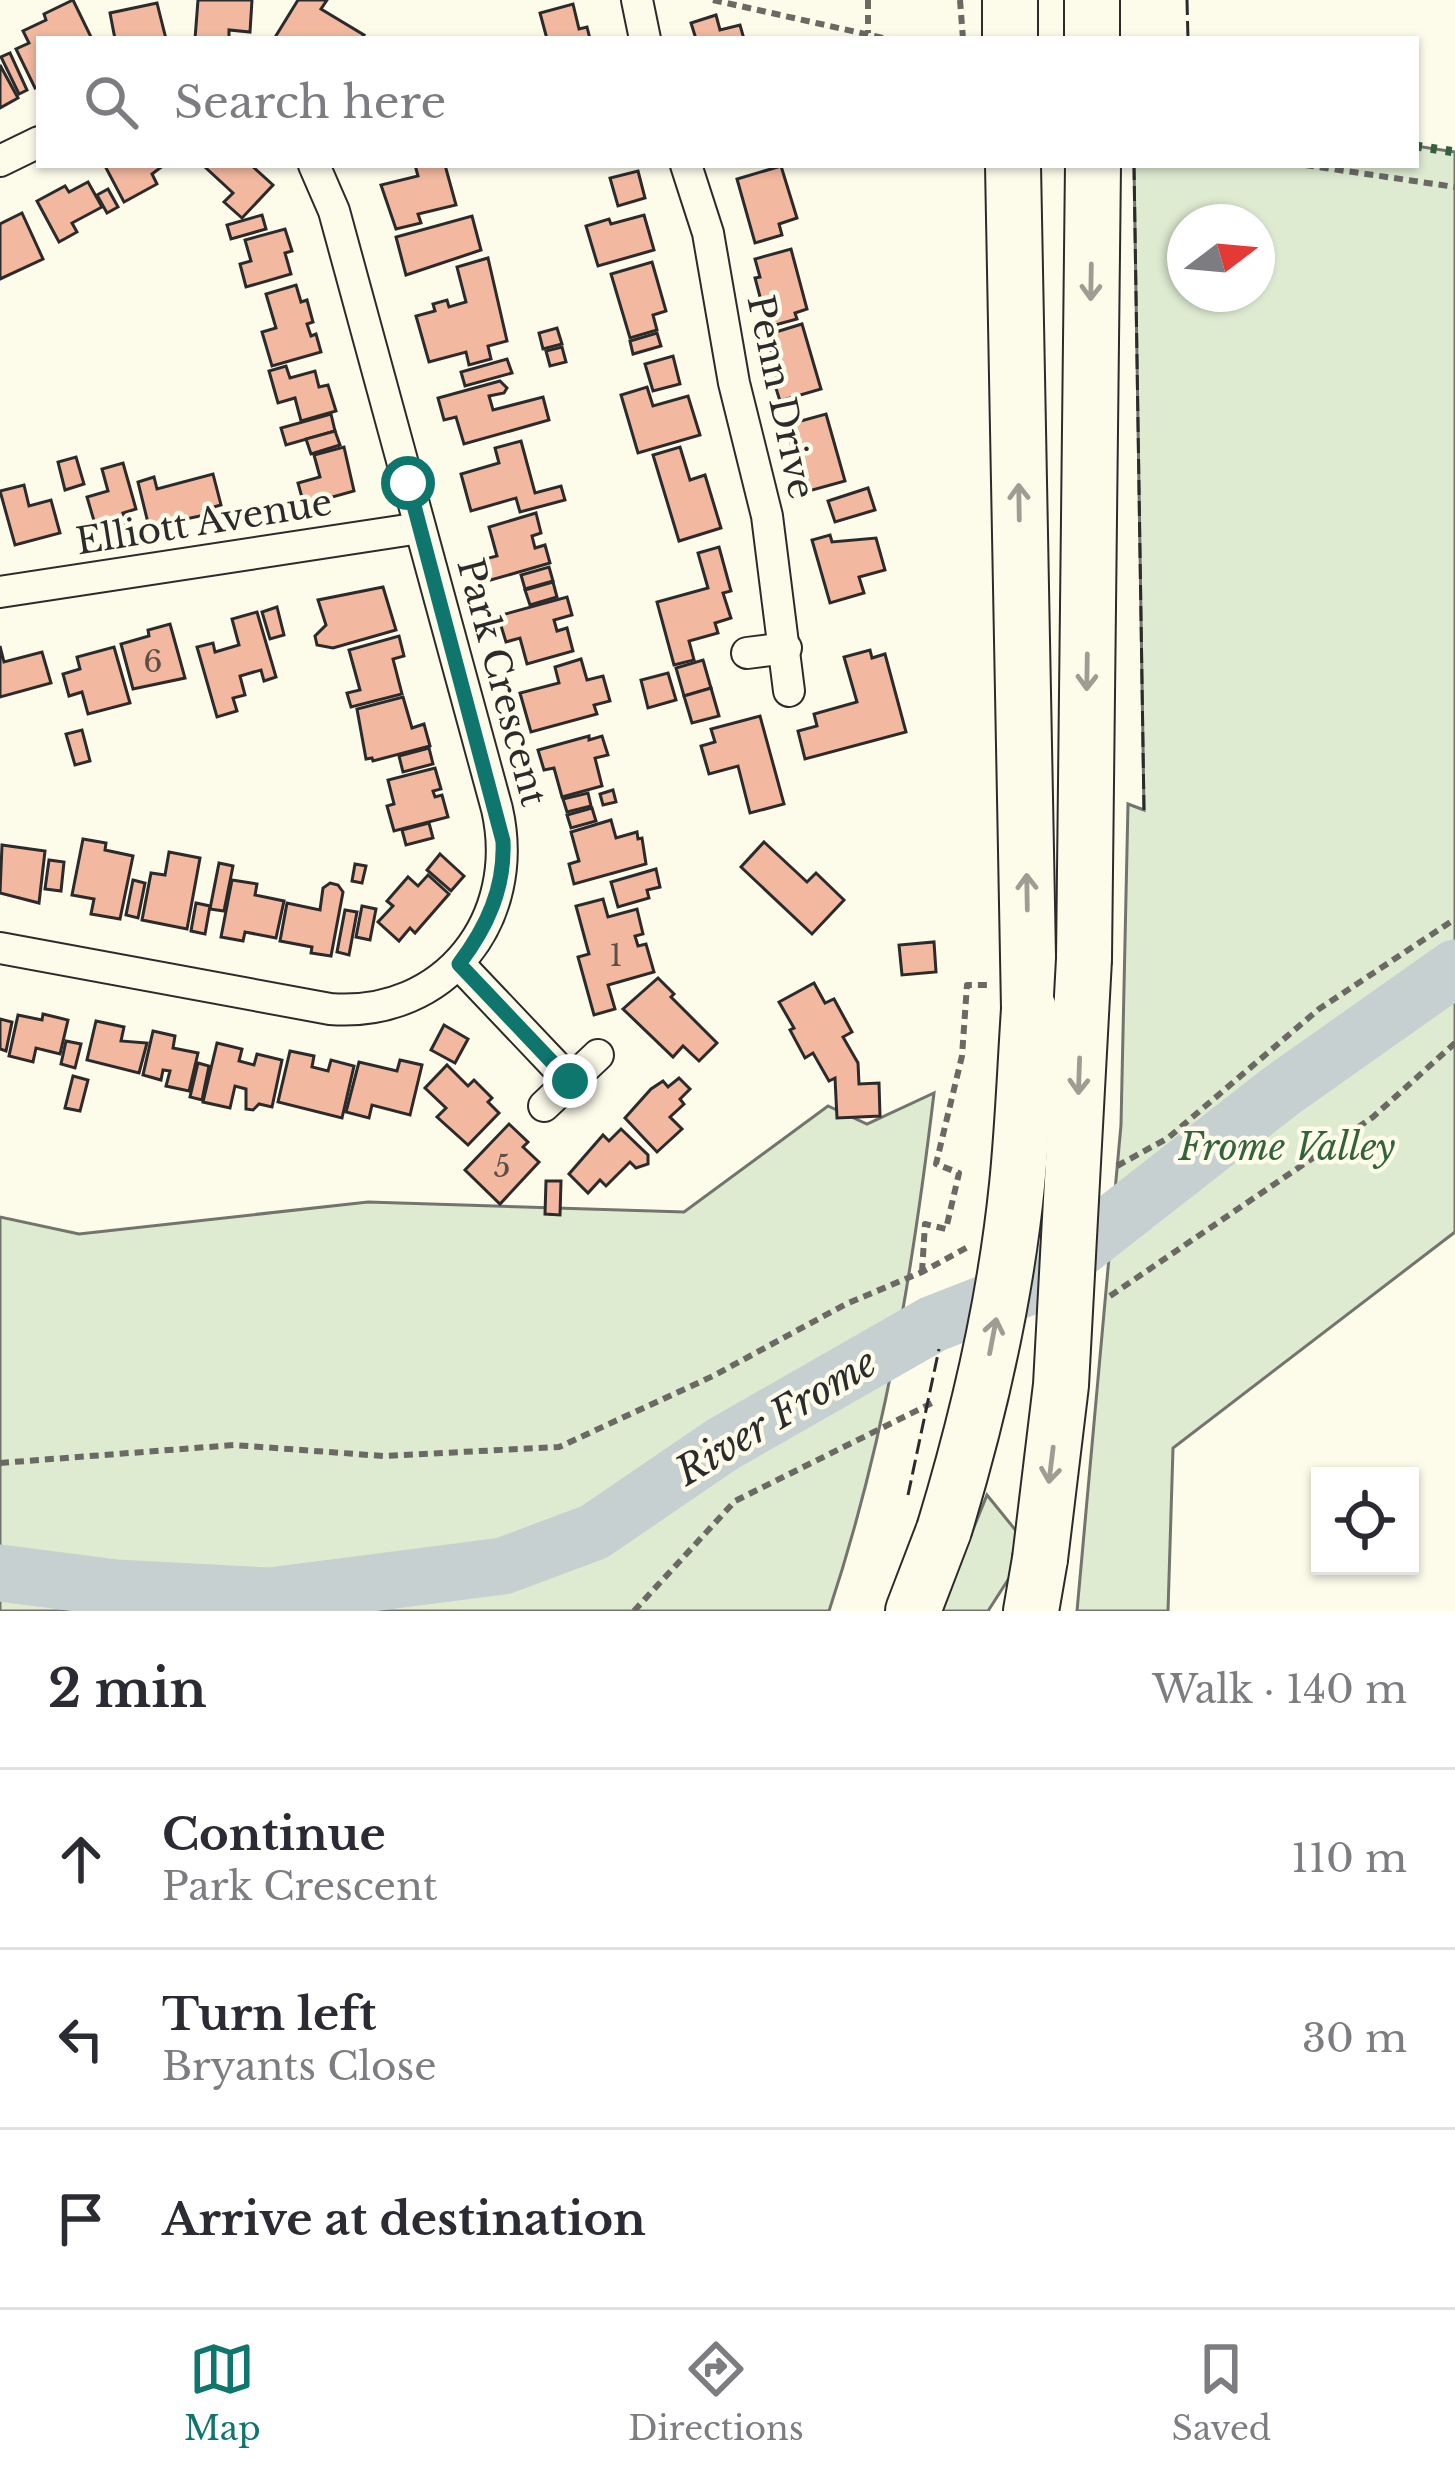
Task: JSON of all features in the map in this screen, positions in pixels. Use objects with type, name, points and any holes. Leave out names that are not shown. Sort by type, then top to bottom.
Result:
[{"type":"highway","points":[[1010,0],[1010,36]]},
{"type":"highway","points":[[1092,0],[1092,36]]},
{"type":"highway","points":[[913,1611],[944,1531],[976,1423],[1017,1188],[1010,998],[1012,168]]},
{"type":"highway","points":[[1036,1585],[1060,1385],[1084,959],[1093,168]]},
{"type":"street","points":[[637,0],[644,36]]},
{"type":"street","points":[[0,161],[36,143]]},
{"type":"street","name":"Park Crescent","points":[[0,948],[344,1010],[405,997],[437,981],[459,964],[493,908],[503,841],[334,211],[315,168]]},
{"type":"street","name":"Penn Drive","points":[[687,168],[708,233],[734,382],[767,516],[789,691]]},
{"type":"street","name":"Elliott Avenue","points":[[0,592],[420,528]]},
{"type":"street","points":[[747,653],[785,648]]},
{"type":"street","points":[[459,964],[570,1081]]},
{"type":"street","points":[[544,1106],[598,1055]]},
{"type":"path","points":[[713,0],[878,36]]},
{"type":"path","points":[[868,0],[868,33]]},
{"type":"path","points":[[960,0],[963,36]]},
{"type":"path","points":[[1324,168],[1455,188]]},
{"type":"path","points":[[1107,1172],[1168,1138],[1319,1009],[1455,920]]},
{"type":"path","points":[[922,1272],[925,1224],[946,1229],[959,1173],[936,1164],[962,1056],[967,985],[1010,998]]},
{"type":"path","points":[[1100,1302],[1372,1117],[1455,1043]]},
{"type":"path","points":[[0,1463],[234,1445],[383,1456],[560,1447],[713,1376],[846,1304],[984,1239]]},
{"type":"path","points":[[634,1611],[735,1501],[935,1401]]},
{"type":"green space","name":"Frome Valley","points":[[1419,146],[1455,152],[1455,1232],[1173,1448],[1168,1611],[1077,1611],[1121,1125],[1128,804],[1144,810],[1134,168],[1419,168]]},
{"type":"green space","points":[[934,1093],[895,1355],[866,1484],[829,1611],[0,1611],[0,1217],[79,1234],[368,1202],[684,1212],[828,1106],[867,1124]]},
{"type":"green space","points":[[987,1495],[1017,1532],[1013,1572],[988,1611],[940,1611]]},
{"type":"building","points":[[73,0],[91,36],[36,36],[35,88],[16,49],[29,43],[23,31],[46,20],[44,14]]},
{"type":"building","points":[[198,0],[252,0],[250,32],[195,36]]},
{"type":"building","points":[[298,0],[327,0],[321,9],[364,35],[363,36],[276,36]]},
{"type":"building","points":[[157,3],[165,36],[114,36],[110,13]]},
{"type":"building","points":[[573,4],[579,29],[587,27],[589,36],[546,36],[540,13]]},
{"type":"building","points":[[716,15],[720,30],[740,25],[743,36],[695,36],[691,23]]},
{"type":"building","points":[[10,53],[27,90],[19,94],[1,57]]},
{"type":"building","points":[[0,65],[18,98],[0,108]]},
{"type":"building","points":[[106,168],[160,168],[152,174],[157,184],[124,202]]},
{"type":"building","points":[[206,168],[254,168],[273,185],[242,218],[224,202],[233,193]]},
{"type":"building","points":[[416,168],[446,168],[456,205],[418,214],[421,223],[396,229],[381,185],[418,176]]},
{"type":"building","points":[[782,168],[797,218],[779,224],[782,235],[755,243],[737,179]]},
{"type":"building","points":[[638,171],[645,198],[618,206],[610,178]]},
{"type":"building","points":[[88,182],[102,207],[72,223],[77,232],[59,242],[37,201],[65,186],[69,192]]},
{"type":"building","points":[[108,189],[118,207],[107,213],[97,195]]},
{"type":"building","points":[[22,213],[43,259],[0,279],[0,224]]},
{"type":"building","points":[[262,215],[266,229],[231,239],[227,225]]},
{"type":"building","points":[[644,215],[654,250],[598,266],[586,226]]},
{"type":"building","points":[[472,216],[481,250],[406,275],[396,237]]},
{"type":"building","points":[[285,229],[292,251],[285,253],[291,274],[246,287],[240,264],[251,261],[245,240]]},
{"type":"building","points":[[791,249],[807,309],[795,313],[797,319],[768,327],[755,259]]},
{"type":"building","points":[[488,258],[507,341],[488,346],[491,359],[469,365],[466,352],[429,362],[416,316],[435,311],[433,304],[447,300],[449,307],[466,302],[457,267]]},
{"type":"building","points":[[652,262],[666,311],[653,315],[657,330],[630,338],[611,274]]},
{"type":"building","points":[[296,285],[301,302],[307,300],[313,322],[307,324],[321,352],[272,366],[262,332],[276,328],[266,294]]},
{"type":"building","points":[[802,324],[821,389],[780,401],[773,379],[779,377],[766,335]]},
{"type":"building","points":[[557,328],[562,344],[543,349],[539,333]]},
{"type":"building","points":[[657,333],[661,346],[633,354],[630,341]]},
{"type":"building","points":[[562,347],[566,362],[550,366],[546,351]]},
{"type":"building","points":[[673,356],[680,384],[653,391],[645,364]]},
{"type":"building","points":[[507,359],[512,373],[465,386],[461,372]]},
{"type":"building","points":[[286,366],[290,378],[315,371],[319,387],[328,385],[336,411],[301,421],[295,398],[278,403],[269,371]]},
{"type":"building","points":[[500,381],[507,388],[489,396],[493,410],[543,397],[549,420],[464,444],[456,417],[444,420],[438,398]]},
{"type":"building","points":[[647,387],[653,406],[688,396],[700,435],[638,453],[621,395]]},
{"type":"building","points":[[331,414],[335,431],[286,445],[281,428]]},
{"type":"building","points":[[826,414],[845,481],[798,494],[786,425]]},
{"type":"building","points":[[335,431],[340,445],[311,454],[306,439]]},
{"type":"building","points":[[521,441],[535,493],[561,486],[565,500],[520,512],[516,498],[471,511],[461,474],[499,463],[495,448]]},
{"type":"building","points":[[344,447],[354,491],[304,505],[298,483],[320,477],[314,455]]},
{"type":"building","points":[[680,447],[690,480],[705,475],[721,528],[679,541],[653,455]]},
{"type":"building","points":[[76,457],[84,484],[65,490],[58,462]]},
{"type":"building","points":[[123,463],[136,509],[123,513],[126,523],[97,531],[87,497],[108,491],[102,469]]},
{"type":"building","points":[[213,474],[221,505],[203,510],[205,515],[181,520],[180,516],[149,527],[138,482],[154,477],[157,489]]},
{"type":"building","points":[[24,485],[29,506],[51,500],[60,533],[15,545],[0,491]]},
{"type":"building","points":[[868,488],[875,510],[835,522],[828,501]]},
{"type":"building","points":[[536,513],[541,533],[532,536],[535,548],[545,545],[550,563],[491,580],[485,559],[497,556],[489,527]]},
{"type":"building","points":[[830,535],[832,542],[876,538],[885,570],[859,577],[864,593],[830,603],[812,540]]},
{"type":"building","points":[[719,547],[731,591],[723,593],[731,618],[715,623],[718,633],[689,641],[694,660],[674,665],[657,602],[708,588],[698,553]]},
{"type":"building","points":[[549,567],[553,581],[525,589],[521,575]]},
{"type":"building","points":[[553,582],[557,597],[530,605],[525,590]]},
{"type":"building","points":[[383,587],[396,630],[333,648],[317,645],[315,636],[326,625],[318,600]]},
{"type":"building","points":[[567,597],[572,615],[554,620],[557,631],[567,628],[573,651],[527,664],[520,638],[506,642],[498,616]]},
{"type":"building","points":[[277,607],[284,635],[270,639],[262,612]]},
{"type":"building","points":[[257,612],[276,677],[264,681],[261,670],[240,676],[245,695],[233,698],[237,711],[217,717],[197,647],[213,643],[215,652],[239,645],[232,619]]},
{"type":"building","points":[[170,624],[185,678],[133,689],[121,644]]},
{"type":"building","points":[[399,636],[404,656],[393,659],[402,694],[351,707],[347,693],[360,690],[349,650]]},
{"type":"building","points":[[0,646],[4,662],[42,652],[51,683],[0,697]]},
{"type":"building","points":[[114,647],[130,703],[88,714],[82,692],[69,696],[63,674],[80,669],[77,657]]},
{"type":"building","points":[[870,650],[872,658],[885,654],[906,732],[805,759],[798,731],[817,726],[814,714],[857,702],[844,657]]},
{"type":"building","points":[[581,659],[587,680],[603,676],[610,701],[594,705],[597,714],[531,732],[520,693],[559,683],[555,667]]},
{"type":"building","points":[[703,660],[711,688],[684,696],[676,668]]},
{"type":"building","points":[[668,673],[676,700],[648,708],[641,680]]},
{"type":"building","points":[[711,688],[719,716],[692,723],[684,696]]},
{"type":"building","points":[[403,697],[412,728],[424,724],[430,746],[366,759],[357,709]]},
{"type":"building","points":[[760,716],[784,804],[750,813],[738,766],[709,774],[701,746],[715,742],[711,729]]},
{"type":"building","points":[[82,730],[90,761],[75,765],[66,734]]},
{"type":"building","points":[[589,736],[589,740],[602,736],[608,755],[595,758],[602,786],[562,797],[554,768],[544,770],[538,750]]},
{"type":"building","points":[[429,748],[433,764],[403,772],[399,756]]},
{"type":"building","points":[[435,768],[441,789],[433,791],[435,797],[442,795],[448,817],[394,831],[387,806],[394,804],[388,780]]},
{"type":"building","points":[[613,790],[616,802],[603,805],[600,794]]},
{"type":"building","points":[[588,793],[591,806],[567,812],[563,799]]},
{"type":"building","points":[[592,808],[596,821],[571,828],[567,815]]},
{"type":"building","points":[[611,820],[616,838],[637,832],[638,839],[642,838],[646,864],[574,884],[569,864],[579,861],[571,832]]},
{"type":"building","points":[[429,823],[433,838],[406,845],[402,830]]},
{"type":"building","points":[[83,839],[106,843],[105,850],[133,856],[120,919],[91,914],[94,899],[72,895]]},
{"type":"building","points":[[764,842],[807,882],[816,873],[844,900],[812,934],[741,867]]},
{"type":"building","points":[[2,845],[45,851],[39,903],[0,893]]},
{"type":"building","points":[[169,852],[200,858],[187,929],[142,920],[151,873],[165,875]]},
{"type":"building","points":[[440,854],[464,876],[451,891],[427,870]]},
{"type":"building","points":[[49,860],[64,862],[61,891],[45,889]]},
{"type":"building","points":[[219,863],[233,866],[224,911],[210,909]]},
{"type":"building","points":[[355,864],[366,866],[362,883],[352,881]]},
{"type":"building","points":[[656,869],[660,887],[647,890],[649,898],[618,907],[611,882]]},
{"type":"building","points":[[428,875],[449,894],[415,933],[410,928],[399,941],[378,922],[393,906],[387,901],[408,877],[418,886]]},
{"type":"building","points":[[133,880],[145,883],[138,918],[126,915]]},
{"type":"building","points":[[232,880],[257,884],[255,895],[284,901],[276,938],[245,932],[243,941],[221,937]]},
{"type":"building","points":[[330,883],[343,892],[331,956],[280,941],[287,903],[320,910],[323,888]]},
{"type":"building","points":[[603,899],[608,917],[637,909],[643,934],[635,936],[638,946],[646,944],[654,972],[608,985],[615,1009],[594,1015],[578,957],[589,954],[576,906]]},
{"type":"building","points":[[196,903],[210,906],[205,934],[191,931]]},
{"type":"building","points":[[362,906],[376,909],[370,940],[356,937]]},
{"type":"building","points":[[345,910],[357,912],[349,955],[337,952]]},
{"type":"building","points":[[934,942],[936,972],[902,975],[899,945]]},
{"type":"building","points":[[658,978],[717,1043],[699,1061],[683,1046],[673,1057],[623,1009]]},
{"type":"building","points":[[814,983],[825,1003],[834,999],[852,1032],[843,1037],[858,1063],[859,1084],[879,1083],[880,1116],[837,1118],[835,1078],[829,1081],[813,1053],[805,1058],[790,1030],[794,1028],[779,1002]]},
{"type":"building","points":[[43,1014],[68,1020],[60,1054],[36,1048],[33,1062],[9,1056],[18,1015],[42,1020]]},
{"type":"building","points":[[0,1019],[12,1022],[6,1051],[0,1049]]},
{"type":"building","points":[[96,1021],[124,1027],[121,1041],[147,1043],[139,1073],[87,1060]]},
{"type":"building","points":[[444,1025],[468,1039],[455,1063],[431,1050]]},
{"type":"building","points":[[153,1031],[175,1036],[173,1048],[198,1053],[189,1091],[166,1086],[170,1071],[163,1070],[161,1080],[143,1075]]},
{"type":"building","points":[[66,1041],[81,1044],[75,1068],[61,1064]]},
{"type":"building","points":[[217,1043],[242,1049],[239,1061],[254,1065],[257,1054],[282,1060],[272,1107],[259,1104],[246,1109],[246,1089],[235,1086],[230,1108],[203,1102]]},
{"type":"building","points":[[290,1051],[314,1056],[312,1067],[328,1071],[331,1060],[354,1066],[342,1118],[278,1102]]},
{"type":"building","points":[[400,1060],[422,1065],[410,1115],[372,1105],[369,1118],[346,1112],[359,1062],[397,1071]]},
{"type":"building","points":[[198,1063],[209,1066],[202,1100],[190,1097]]},
{"type":"building","points":[[447,1065],[468,1086],[474,1080],[499,1113],[468,1145],[437,1117],[446,1108],[425,1088]]},
{"type":"building","points":[[73,1076],[88,1080],[80,1111],[65,1108]]},
{"type":"building","points":[[679,1078],[690,1089],[680,1099],[684,1104],[670,1117],[682,1129],[657,1152],[625,1118],[651,1089],[663,1081],[668,1087]]},
{"type":"building","points":[[509,1124],[528,1142],[523,1147],[539,1162],[500,1204],[465,1170]]},
{"type":"building","points":[[621,1129],[648,1155],[648,1164],[636,1168],[630,1162],[606,1186],[600,1180],[588,1193],[569,1174],[603,1135],[609,1141]]},
{"type":"building","points":[[546,1181],[561,1181],[560,1215],[545,1214]]},
{"type":"waterway","name":"River Frome","points":[[0,1573],[116,1588],[270,1596],[503,1566],[594,1532],[723,1444],[933,1324],[1033,1285],[1281,1091],[1455,968]]},
{"type":"hedge","points":[[1419,146],[1455,152]]},
{"type":"fence","points":[[1187,0],[1188,36]]},
{"type":"fence","points":[[1134,168],[1144,811]]},
{"type":"fence","points":[[908,1495],[939,1349]]},
{"type":"route","points":[[408,483],[503,841],[493,908],[459,964],[570,1081]]}]
